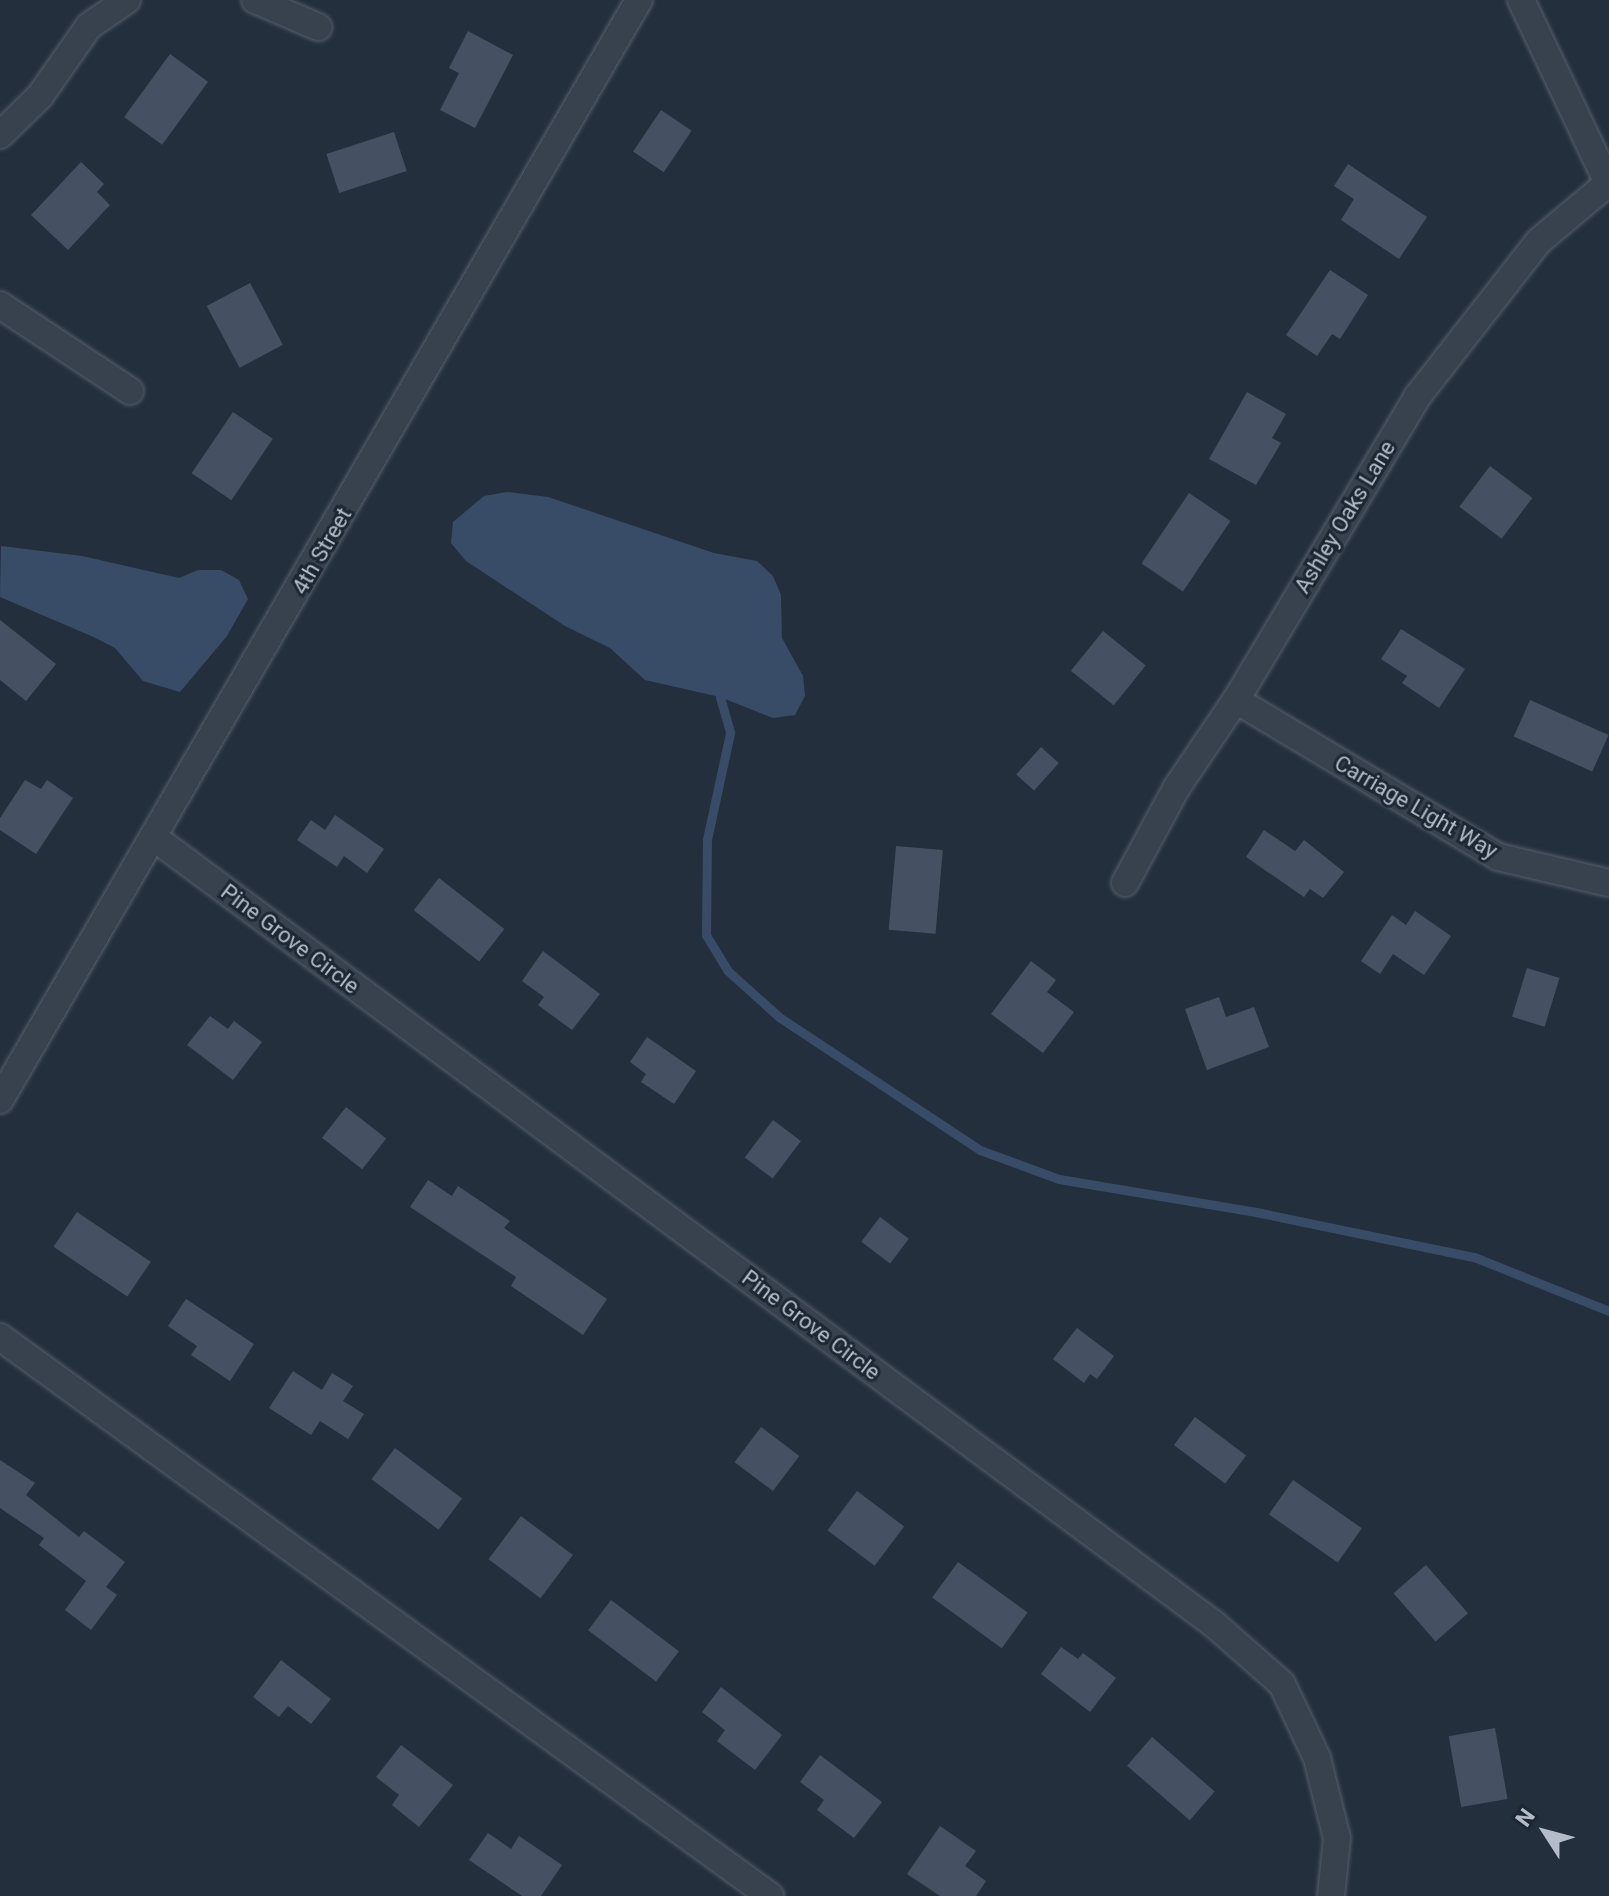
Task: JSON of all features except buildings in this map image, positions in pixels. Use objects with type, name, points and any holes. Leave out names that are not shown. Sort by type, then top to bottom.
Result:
[{"type":"street","points":[[0,135],[40,96],[89,26],[127,0]]},
{"type":"street","points":[[255,0],[318,27]]},
{"type":"street","name":"4th Street","points":[[0,1100],[156,839],[639,0]]},
{"type":"street","points":[[1521,0],[1608,185]]},
{"type":"street","name":"Ashley Oaks Lane","points":[[1125,883],[1177,787],[1236,700],[1417,397],[1539,241],[1608,185]]},
{"type":"street","points":[[0,305],[130,391]]},
{"type":"street","name":"Carriage Light Way","points":[[1236,700],[1498,857],[1609,883]]},
{"type":"street","name":"Pine Grove Circle","points":[[156,839],[1215,1625],[1282,1684],[1317,1758],[1337,1838],[1331,1896]]},
{"type":"street","points":[[0,1337],[770,1896]]},
{"type":"water","points":[[507,492],[548,497],[714,553],[757,561],[773,576],[781,595],[782,638],[803,676],[805,696],[795,715],[773,718],[720,697],[645,680],[610,648],[565,626],[466,561],[451,543],[453,522],[484,496]]},
{"type":"water","points":[[1,546],[82,556],[179,578],[198,570],[221,570],[239,580],[248,599],[227,636],[180,692],[143,681],[115,648],[0,597]]},
{"type":"waterway","points":[[720,697],[730,733],[707,839],[706,935],[728,971],[779,1017],[980,1150],[1059,1179],[1256,1212],[1474,1257],[1609,1311]]}]
